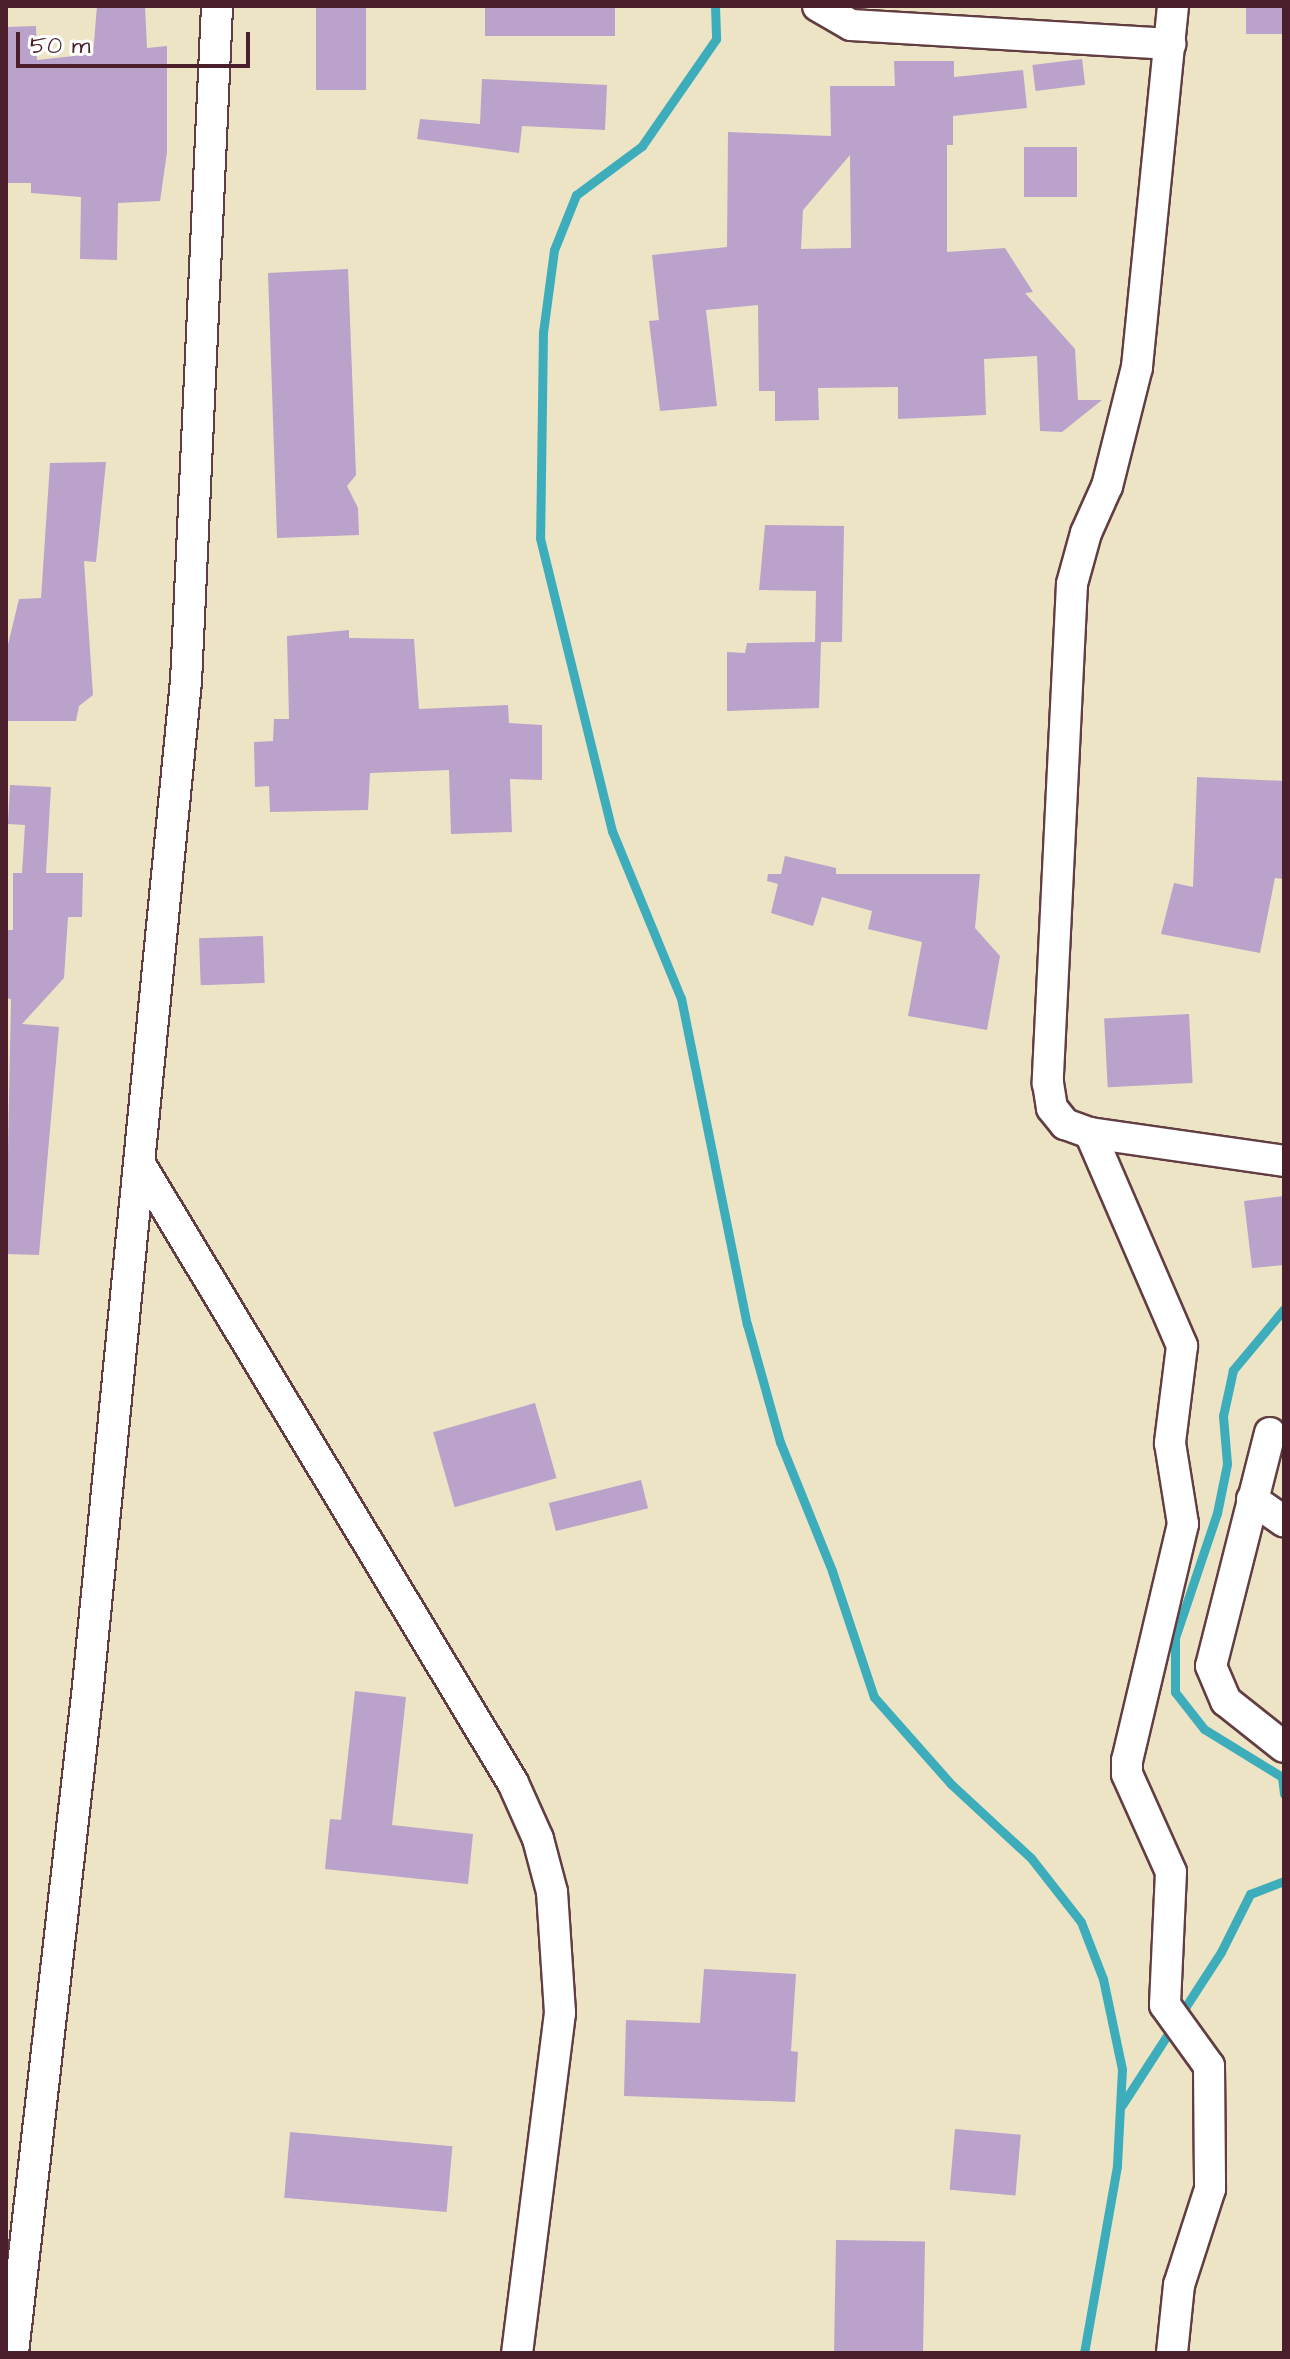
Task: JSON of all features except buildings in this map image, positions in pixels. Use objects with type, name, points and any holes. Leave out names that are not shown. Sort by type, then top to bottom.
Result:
[{"type":"street","points":[[13,2353],[141,1166],[186,682],[217,6]]},
{"type":"street","points":[[818,6],[851,25],[1170,44]]},
{"type":"street","points":[[1173,6],[1137,367],[1107,486],[1086,533],[1072,584],[1048,1083],[1052,1108],[1065,1124],[1090,1133],[1284,1161]]},
{"type":"street","points":[[1090,1133],[1182,1346],[1170,1443],[1183,1524],[1127,1760],[1127,1774],[1171,1872],[1165,2005],[1209,2066],[1210,2189],[1179,2285],[1172,2353]]},
{"type":"street","points":[[141,1166],[513,1783],[538,1839],[552,1892],[560,2013],[517,2353]]},
{"type":"street","points":[[1270,1433],[1211,1666],[1226,1701],[1284,1747]]},
{"type":"street","points":[[1252,1499],[1284,1521]]},
{"type":"waterway","points":[[715,6],[716,39],[642,146],[576,195],[554,250],[543,332],[540,538],[612,831],[681,998],[747,1324],[780,1442],[832,1571],[874,1697],[951,1784],[1031,1858],[1081,1922],[1103,1979],[1122,2069],[1117,2166],[1084,2353]]},
{"type":"waterway","points":[[1284,1309],[1233,1370],[1223,1416],[1227,1464],[1217,1513],[1175,1638],[1175,1692],[1204,1729],[1282,1777],[1284,1794]]},
{"type":"waterway","points":[[1122,2105],[1221,1952],[1250,1894],[1284,1881]]}]
